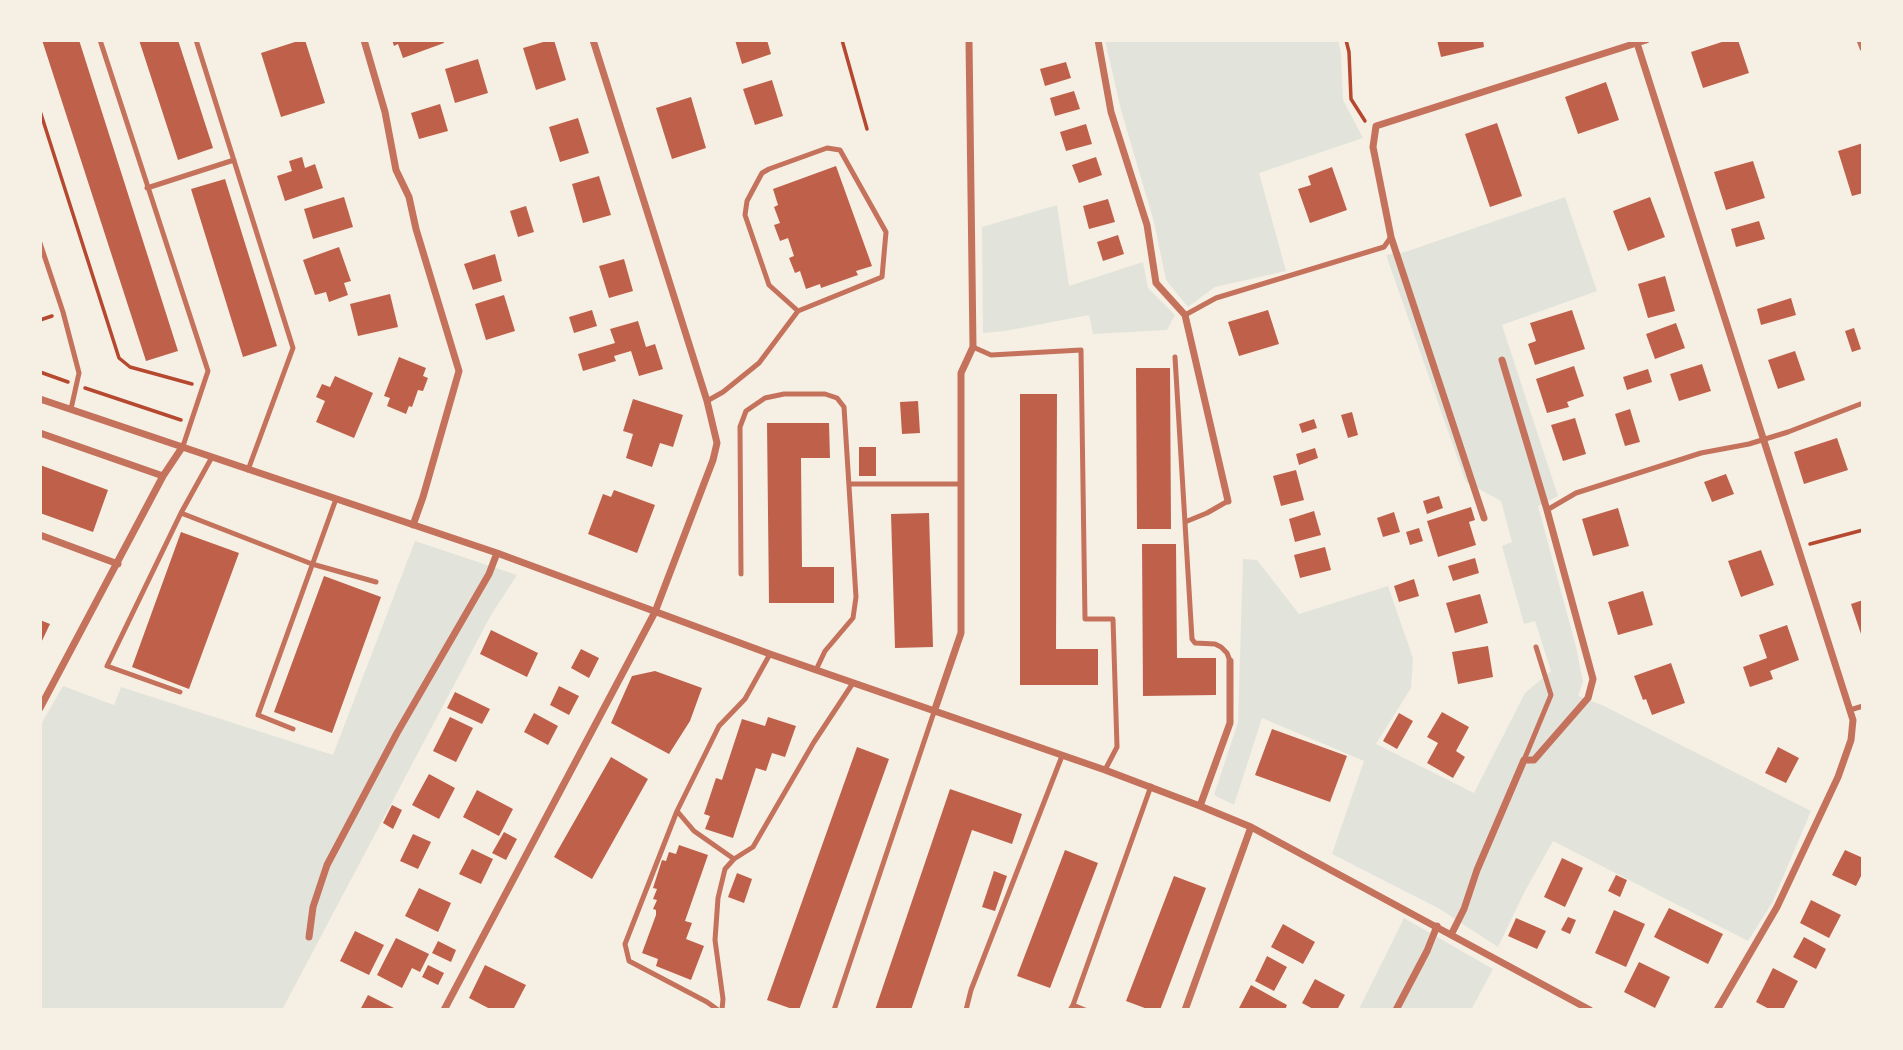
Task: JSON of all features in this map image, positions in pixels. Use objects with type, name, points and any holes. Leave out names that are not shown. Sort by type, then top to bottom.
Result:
[{"type":"street","points":[[364,40],[385,112],[396,170],[409,197],[416,229],[459,371],[413,525]]},
{"type":"street","points":[[444,1010],[655,612],[717,443],[707,401],[593,40]]},
{"type":"street","points":[[934,712],[961,633],[961,373],[973,347],[969,40]]},
{"type":"street","points":[[1098,40],[1111,112],[1147,225],[1156,283],[1185,315],[1228,501]]},
{"type":"street","points":[[1484,519],[1391,237],[1373,147],[1376,126],[1646,40]]},
{"type":"street","points":[[1860,40],[1863,48]]},
{"type":"street","points":[[1636,42],[1853,720],[1851,740],[1838,777],[1777,907],[1717,1010]]},
{"type":"street","points":[[1452,933],[1524,760],[1534,760],[1588,698],[1593,679],[1547,510],[1502,360]]},
{"type":"street","points":[[40,399],[496,553],[770,654],[1151,786],[1251,827],[1452,933],[1590,1010]]},
{"type":"street","points":[[40,433],[163,476]]},
{"type":"street","points":[[40,708],[163,476],[183,446]]},
{"type":"street","points":[[40,535],[118,564]]},
{"type":"street","points":[[309,937],[313,907],[327,865],[397,733],[489,574],[496,553]]},
{"type":"street","points":[[1200,806],[1230,723],[1230,661]]},
{"type":"street","points":[[1185,1010],[1251,827]]},
{"type":"street","points":[[1396,1010],[1437,926]]},
{"type":"lane","points":[[100,40],[208,371],[183,446]]},
{"type":"lane","points":[[196,40],[293,348],[248,470]]},
{"type":"lane","points":[[707,401],[759,363],[798,311],[881,276],[886,232],[840,150],[827,148],[769,169],[762,173],[747,201],[745,215],[769,285],[798,311]]},
{"type":"lane","points":[[147,188],[234,160]]},
{"type":"lane","points":[[1185,315],[1216,298],[1384,247],[1391,237]]},
{"type":"lane","points":[[40,243],[63,312],[79,373],[71,409]]},
{"type":"lane","points":[[973,347],[991,355],[1081,350],[1085,619],[1113,619],[1117,747],[1105,770]]},
{"type":"lane","points":[[1175,357],[1192,639],[1195,643],[1221,648],[1230,661]]},
{"type":"lane","points":[[741,573],[740,427],[746,411],[765,398],[784,394],[825,394],[837,398],[844,407],[856,597],[853,618],[825,651],[816,670]]},
{"type":"lane","points":[[1547,510],[1576,493],[1701,453],[1762,440],[1863,403]]},
{"type":"lane","points":[[180,691],[107,666],[181,513],[212,457]]},
{"type":"lane","points":[[849,484],[960,484]]},
{"type":"lane","points":[[293,729],[258,715],[336,499]]},
{"type":"lane","points":[[1185,522],[1228,501]]},
{"type":"lane","points":[[181,513],[312,564],[376,582]]},
{"type":"lane","points":[[1524,760],[1551,695],[1536,647]]},
{"type":"lane","points":[[770,654],[745,698],[719,726],[677,811],[625,944],[629,961],[720,1010],[723,999],[715,940],[718,898],[725,869],[734,859],[753,847],[814,742],[853,683]]},
{"type":"lane","points":[[1850,710],[1863,706]]},
{"type":"lane","points":[[834,1010],[934,712]]},
{"type":"lane","points":[[966,1010],[971,990],[1062,756]]},
{"type":"lane","points":[[1085,1010],[1072,1007],[1151,786]]},
{"type":"lane","points":[[677,811],[694,831],[734,859]]},
{"type":"path","points":[[842,40],[867,129]]},
{"type":"path","points":[[1346,40],[1351,99],[1363,121],[1376,126]]},
{"type":"path","points":[[40,111],[119,358],[130,367],[203,387]]},
{"type":"path","points":[[40,372],[191,423]]},
{"type":"path","points":[[1798,547],[1863,530]]},
{"type":"shaded area","points":[[1105,40],[1338,40],[1343,100],[1363,138],[1259,173],[1286,271],[1215,287],[1188,307],[1166,280],[1154,222],[1121,110]]},
{"type":"shaded area","points":[[1565,197],[1597,291],[1502,325],[1558,496],[1538,506],[1576,647],[1583,682],[1578,696],[1602,705],[1811,811],[1772,903],[1748,941],[1553,841],[1498,947],[1438,908],[1332,854],[1364,761],[1262,718],[1234,805],[1214,795],[1238,722],[1243,559],[1257,560],[1299,614],[1388,586],[1413,658],[1411,688],[1376,744],[1474,793],[1525,693],[1551,671],[1535,621],[1524,624],[1502,546],[1512,542],[1501,501],[1466,482],[1386,255],[1405,252]]},
{"type":"shaded area","points":[[1057,205],[1069,286],[1143,262],[1148,288],[1175,315],[1167,330],[1093,334],[1089,315],[983,333],[982,227]]},
{"type":"shaded area","points":[[415,541],[517,575],[491,615],[282,1010],[40,1010],[40,726],[63,686],[114,705],[121,687],[333,755]]},
{"type":"shaded area","points":[[1404,918],[1493,969],[1471,1010],[1359,1009]]},
{"type":"building","points":[[42,40],[79,40],[178,351],[146,361]]},
{"type":"building","points":[[139,40],[178,40],[213,148],[178,160]]},
{"type":"building","points":[[305,40],[325,103],[281,117],[261,53]]},
{"type":"building","points":[[392,40],[443,40],[444,43],[403,58],[398,44],[394,46]]},
{"type":"building","points":[[554,40],[566,80],[536,90],[523,48]]},
{"type":"building","points":[[735,40],[767,40],[771,54],[742,64]]},
{"type":"building","points":[[1437,40],[1483,40],[1484,47],[1441,57]]},
{"type":"building","points":[[1728,40],[1738,40],[1749,73],[1703,88],[1691,52]]},
{"type":"building","points":[[478,59],[488,93],[455,103],[445,69]]},
{"type":"building","points":[[1066,62],[1071,78],[1045,86],[1040,69]]},
{"type":"building","points":[[772,80],[783,116],[755,125],[743,89]]},
{"type":"building","points":[[1606,82],[1619,120],[1578,134],[1565,97]]},
{"type":"building","points":[[1074,91],[1080,109],[1055,116],[1050,98]]},
{"type":"building","points":[[691,97],[706,148],[672,159],[656,108]]},
{"type":"building","points":[[440,104],[448,131],[419,139],[411,113]]},
{"type":"building","points":[[578,118],[589,153],[560,162],[549,127]]},
{"type":"building","points":[[1497,123],[1522,196],[1490,207],[1465,134]]},
{"type":"building","points":[[1086,124],[1092,144],[1066,151],[1060,132]]},
{"type":"building","points":[[1863,143],[1863,193],[1852,196],[1838,151]]},
{"type":"building","points":[[302,157],[305,168],[315,164],[323,188],[285,201],[277,176],[292,171],[289,161]]},
{"type":"building","points":[[1096,157],[1102,175],[1079,183],[1072,165]]},
{"type":"building","points":[[1753,161],[1765,198],[1726,210],[1714,172]]},
{"type":"building","points":[[836,166],[872,266],[856,271],[858,275],[821,288],[820,284],[806,289],[800,271],[795,273],[789,258],[794,256],[788,238],[780,241],[774,225],[780,223],[774,207],[778,205],[773,189]]},
{"type":"building","points":[[1332,167],[1347,210],[1310,223],[1298,189],[1311,185],[1308,176]]},
{"type":"building","points":[[599,176],[611,215],[583,223],[572,184]]},
{"type":"building","points":[[225,179],[277,346],[243,357],[191,189]]},
{"type":"building","points":[[344,197],[353,227],[313,239],[304,209]]},
{"type":"building","points":[[1650,197],[1665,237],[1628,251],[1613,211]]},
{"type":"building","points":[[1108,199],[1115,222],[1089,229],[1083,206]]},
{"type":"building","points":[[526,206],[534,232],[518,237],[510,211]]},
{"type":"building","points":[[1759,221],[1765,239],[1736,247],[1731,229]]},
{"type":"building","points":[[1118,235],[1124,254],[1103,261],[1097,242]]},
{"type":"building","points":[[339,247],[351,281],[344,283],[348,295],[329,302],[326,292],[315,295],[303,260]]},
{"type":"building","points":[[495,254],[502,281],[473,290],[464,264]]},
{"type":"building","points":[[624,259],[633,291],[609,298],[599,266]]},
{"type":"building","points":[[1665,276],[1675,311],[1648,318],[1638,284]]},
{"type":"building","points":[[390,294],[398,327],[358,336],[350,304]]},
{"type":"building","points":[[504,295],[515,331],[486,340],[475,304]]},
{"type":"building","points":[[1791,298],[1796,315],[1761,325],[1757,309]]},
{"type":"building","points":[[592,310],[597,326],[574,333],[569,317]]},
{"type":"building","points":[[1268,310],[1279,344],[1239,356],[1228,322]]},
{"type":"building","points":[[1572,310],[1585,349],[1535,365],[1528,344],[1536,341],[1530,323]]},
{"type":"building","points":[[638,321],[646,347],[655,344],[663,369],[639,376],[631,351],[614,356],[616,361],[583,371],[578,354],[615,343],[610,329]]},
{"type":"building","points":[[1676,323],[1685,348],[1655,359],[1646,334]]},
{"type":"building","points":[[1854,328],[1861,349],[1852,352],[1845,331]]},
{"type":"building","points":[[1795,351],[1805,380],[1778,389],[1768,360]]},
{"type":"building","points":[[399,357],[426,368],[423,376],[428,378],[423,391],[418,390],[412,407],[409,406],[406,414],[387,406],[390,398],[384,396]]},
{"type":"building","points":[[1702,364],[1711,391],[1679,401],[1670,374]]},
{"type":"building","points":[[1574,366],[1584,396],[1567,402],[1569,407],[1547,413],[1536,379]]},
{"type":"building","points":[[1136,368],[1170,368],[1171,529],[1137,529]]},
{"type":"building","points":[[1648,369],[1652,382],[1627,390],[1623,377]]},
{"type":"building","points":[[335,376],[373,393],[354,438],[316,422],[325,401],[316,397],[322,384],[330,387]]},
{"type":"building","points":[[1020,394],[1057,394],[1056,649],[1098,649],[1098,685],[1020,685]]},
{"type":"building","points":[[633,399],[683,415],[673,447],[660,443],[652,467],[626,458],[633,434],[623,431]]},
{"type":"building","points":[[918,401],[920,433],[902,434],[900,402]]},
{"type":"building","points":[[1630,409],[1640,442],[1625,446],[1615,414]]},
{"type":"building","points":[[1352,412],[1358,435],[1348,438],[1341,415]]},
{"type":"building","points":[[1575,418],[1586,454],[1563,461],[1551,425]]},
{"type":"building","points":[[1314,419],[1317,428],[1302,433],[1299,424]]},
{"type":"building","points":[[767,423],[829,423],[830,458],[801,458],[802,567],[834,567],[834,603],[769,603]]},
{"type":"building","points":[[1837,438],[1848,470],[1804,484],[1794,452]]},
{"type":"building","points":[[859,447],[876,447],[876,476],[859,476]]},
{"type":"building","points":[[1315,448],[1318,458],[1299,465],[1296,454]]},
{"type":"building","points":[[40,465],[108,490],[93,532],[40,513]]},
{"type":"building","points":[[1296,470],[1304,500],[1281,506],[1273,476]]},
{"type":"building","points":[[1726,474],[1734,494],[1712,502],[1704,482]]},
{"type":"building","points":[[614,490],[655,505],[637,553],[588,534],[603,494],[611,497]]},
{"type":"building","points":[[1439,496],[1443,508],[1427,514],[1423,501]]},
{"type":"building","points":[[1471,507],[1475,520],[1469,522],[1476,545],[1438,557],[1427,521]]},
{"type":"building","points":[[1618,508],[1629,546],[1593,556],[1582,519]]},
{"type":"building","points":[[1314,511],[1321,535],[1295,542],[1289,519]]},
{"type":"building","points":[[1394,512],[1400,532],[1383,537],[1377,518]]},
{"type":"building","points":[[929,513],[933,647],[895,648],[891,514]]},
{"type":"building","points":[[1419,528],[1423,541],[1410,545],[1406,532]]},
{"type":"building","points":[[181,532],[239,553],[189,689],[132,667]]},
{"type":"building","points":[[1142,544],[1176,544],[1177,658],[1216,658],[1216,695],[1143,696]]},
{"type":"building","points":[[1325,547],[1331,570],[1300,578],[1294,555]]},
{"type":"building","points":[[1761,550],[1774,585],[1741,597],[1728,561]]},
{"type":"building","points":[[1475,558],[1479,573],[1453,581],[1448,566]]},
{"type":"building","points":[[324,576],[381,597],[332,733],[274,712]]},
{"type":"building","points":[[1414,579],[1419,596],[1399,602],[1394,586]]},
{"type":"building","points":[[1643,591],[1653,625],[1618,635],[1608,602]]},
{"type":"building","points":[[1480,594],[1488,623],[1455,633],[1446,603]]},
{"type":"building","points":[[1863,600],[1863,637],[1862,637],[1851,604]]},
{"type":"building","points":[[40,620],[50,624],[40,645]]},
{"type":"building","points":[[1787,625],[1799,660],[1770,671],[1773,679],[1750,687],[1743,667],[1767,658],[1759,635]]},
{"type":"building","points":[[491,630],[538,653],[527,677],[480,654]]},
{"type":"building","points":[[1488,646],[1493,677],[1458,684],[1452,652]]},
{"type":"building","points":[[581,649],[599,658],[589,678],[571,668]]},
{"type":"building","points":[[1671,663],[1685,703],[1652,715],[1634,676]]},
{"type":"building","points":[[655,671],[702,688],[690,721],[669,754],[611,723],[632,676]]},
{"type":"building","points":[[559,686],[579,696],[569,715],[550,705]]},
{"type":"building","points":[[455,692],[490,709],[482,724],[447,708]]},
{"type":"building","points":[[1442,712],[1469,727],[1456,751],[1465,757],[1453,778],[1427,763],[1438,743],[1427,737]]},
{"type":"building","points":[[534,713],[558,726],[548,745],[524,732]]},
{"type":"building","points":[[1399,713],[1413,721],[1397,749],[1383,741]]},
{"type":"building","points":[[450,717],[473,728],[456,762],[433,751]]},
{"type":"building","points":[[768,717],[796,726],[785,757],[772,753],[766,771],[756,768],[733,838],[705,829],[710,816],[704,814],[716,778],[722,780],[742,719],[765,726]]},
{"type":"building","points":[[1272,729],[1347,756],[1330,802],[1255,775]]},
{"type":"building","points":[[857,747],[889,759],[799,1010],[795,1010],[767,1000]]},
{"type":"building","points":[[1778,747],[1799,758],[1786,783],[1765,773]]},
{"type":"building","points":[[611,757],[648,779],[592,879],[554,857]]},
{"type":"building","points":[[429,774],[455,788],[439,819],[412,805]]},
{"type":"building","points":[[950,789],[1022,814],[1012,844],[972,830],[911,1010],[875,1010]]},
{"type":"building","points":[[477,790],[513,809],[499,836],[463,817]]},
{"type":"building","points":[[392,805],[402,810],[393,829],[383,823]]},
{"type":"building","points":[[504,832],[517,839],[506,860],[492,853]]},
{"type":"building","points":[[413,834],[431,842],[418,869],[400,861]]},
{"type":"building","points":[[679,845],[708,855],[685,921],[692,923],[686,939],[704,946],[691,980],[656,966],[658,959],[642,953],[656,915],[656,910],[653,909],[657,900],[653,899],[657,889],[653,888],[662,860],[666,861],[669,852],[676,854]]},
{"type":"building","points":[[472,849],[493,859],[481,884],[459,874]]},
{"type":"building","points":[[1065,850],[1098,863],[1050,988],[1017,976]]},
{"type":"building","points":[[1845,850],[1863,858],[1863,872],[1856,886],[1832,875]]},
{"type":"building","points":[[1562,858],[1583,868],[1565,907],[1544,897]]},
{"type":"building","points":[[994,871],[1007,876],[995,911],[982,907]]},
{"type":"building","points":[[737,873],[752,879],[744,903],[728,897]]},
{"type":"building","points":[[1616,875],[1627,880],[1620,897],[1608,891]]},
{"type":"building","points":[[1174,876],[1206,888],[1160,1010],[1150,1010],[1126,1001]]},
{"type":"building","points":[[419,888],[451,903],[438,932],[405,916]]},
{"type":"building","points":[[1811,900],[1841,915],[1829,938],[1800,923]]},
{"type":"building","points":[[1669,908],[1723,934],[1708,964],[1654,937]]},
{"type":"building","points":[[1614,910],[1645,924],[1626,967],[1595,953]]},
{"type":"building","points":[[1568,917],[1576,920],[1570,934],[1561,930]]},
{"type":"building","points":[[1516,918],[1546,931],[1537,949],[1508,936]]},
{"type":"building","points":[[1283,924],[1315,942],[1303,964],[1271,947]]},
{"type":"building","points":[[355,931],[384,945],[369,975],[340,961]]},
{"type":"building","points":[[1804,937],[1826,949],[1816,969],[1793,957]]},
{"type":"building","points":[[396,938],[429,954],[420,972],[412,968],[402,988],[377,975]]},
{"type":"building","points":[[438,941],[456,950],[451,962],[432,953]]},
{"type":"building","points":[[1267,956],[1287,967],[1274,991],[1255,981]]},
{"type":"building","points":[[1639,962],[1670,977],[1655,1008],[1624,992]]},
{"type":"building","points":[[428,965],[444,973],[438,985],[422,977]]},
{"type":"building","points":[[485,965],[526,985],[513,1010],[492,1010],[469,998]]},
{"type":"building","points":[[1773,968],[1798,981],[1783,1010],[1771,1010],[1756,1002]]},
{"type":"building","points":[[1315,979],[1345,995],[1337,1010],[1315,1010],[1302,1003]]},
{"type":"building","points":[[1251,985],[1287,1005],[1285,1010],[1238,1010]]},
{"type":"building","points":[[368,995],[398,1010],[360,1010]]}]
